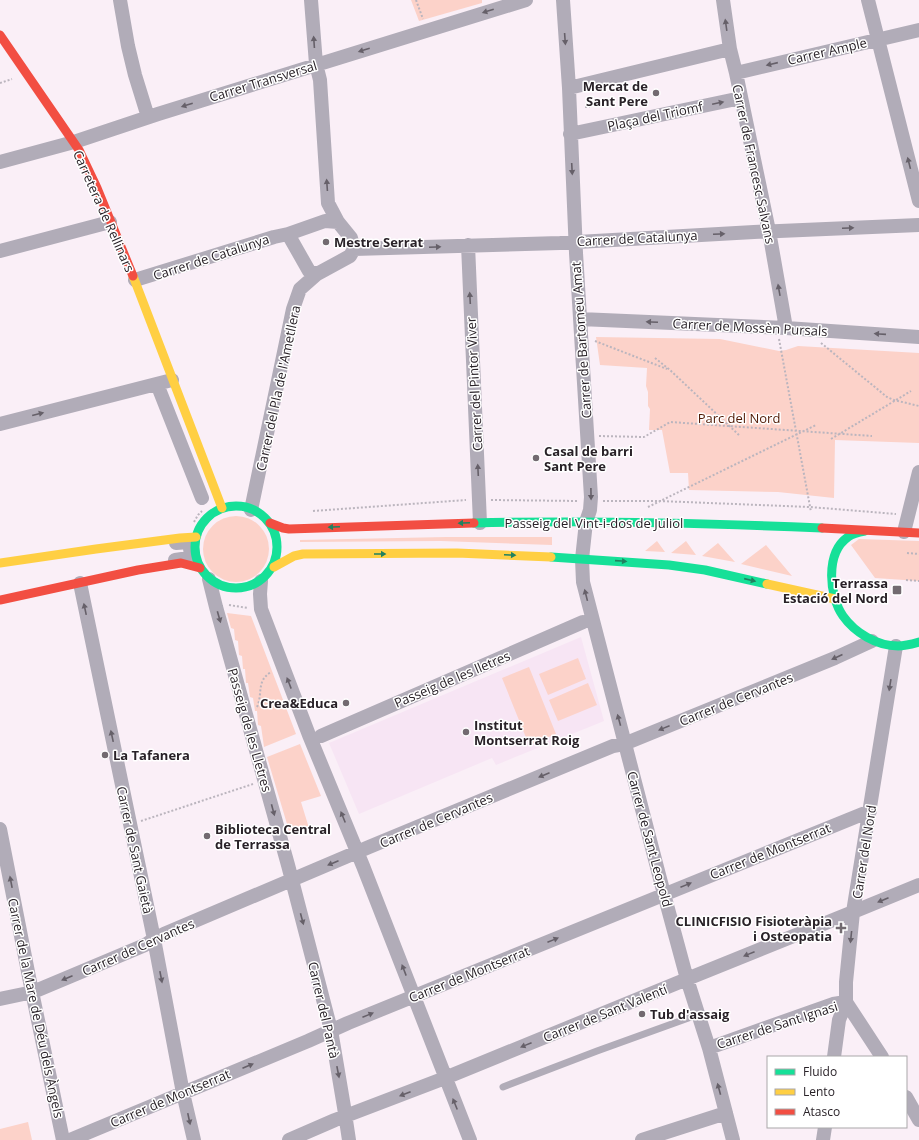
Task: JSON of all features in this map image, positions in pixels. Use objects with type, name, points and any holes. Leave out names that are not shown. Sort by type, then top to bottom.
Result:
[{"type":"street","points":[[120,0],[128,46],[148,117]]},
{"type":"street","points":[[311,0],[316,64],[320,80],[328,203],[338,222],[351,238],[354,249]]},
{"type":"street","name":"Carrer Transversal","points":[[0,162],[74,142],[316,64],[526,0]]},
{"type":"street","name":"Carrer de Bartomeu Amat","points":[[562,0],[591,497],[590,510],[586,522],[582,559]]},
{"type":"street","name":"Carrer de Francesc Salvans","points":[[722,0],[730,49],[769,231],[782,332]]},
{"type":"street","points":[[868,0],[919,201]]},
{"type":"street","name":"Carrer Ample","points":[[736,73],[919,30]]},
{"type":"street","name":"Carretera de Rellinars","points":[[0,35],[79,150],[135,280],[222,508]]},
{"type":"street","points":[[568,88],[730,49]]},
{"type":"street","name":"Plaça del Triomf","points":[[570,134],[741,98]]},
{"type":"street","name":"Carrer de Catalunya","points":[[135,280],[288,234],[326,221],[338,222]]},
{"type":"street","points":[[0,251],[110,222]]},
{"type":"street","name":"Carrer de Catalunya","points":[[354,249],[576,242],[769,231],[919,225]]},
{"type":"street","points":[[288,234],[309,271],[317,274]]},
{"type":"street","name":"Carrer del Pintor Viver","points":[[468,245],[480,523]]},
{"type":"street","name":"Carrer del Pla de l'Ametllera","points":[[251,510],[293,309],[300,289],[317,274],[350,256],[354,249]]},
{"type":"street","name":"Carrer de Mossèn Pursals","points":[[580,319],[782,332],[919,336]]},
{"type":"street","points":[[0,424],[172,380]]},
{"type":"street","points":[[163,400],[172,380]]},
{"type":"street","points":[[157,384],[202,498]]},
{"type":"street","points":[[904,532],[919,472]]},
{"type":"street","points":[[274,567],[278,553],[277,538],[270,523],[262,516],[251,510],[240,507],[222,508],[203,522],[196,537],[195,551],[200,568],[209,579],[228,587],[245,587],[261,581],[274,567],[294,556],[303,554],[457,553],[687,566],[835,599]]},
{"type":"street","name":"Passeig del Vint-i-dos de Juliol","points":[[270,523],[289,529],[480,523],[586,522],[727,524],[919,533]]},
{"type":"street","points":[[869,530],[857,532],[845,538],[834,555],[831,573],[835,599],[842,615],[850,625],[872,641],[896,646],[919,642]]},
{"type":"street","points":[[0,563],[96,549],[196,537]]},
{"type":"street","points":[[0,573],[17,569],[16,566],[27,565],[28,567],[125,553],[171,546],[171,543],[189,542],[190,544],[189,558],[138,566],[0,595]]},
{"type":"street","name":"Carrer de Sant Leopold","points":[[582,559],[583,582],[624,744],[687,979],[709,1048],[733,1140]]},
{"type":"street","points":[[0,600],[138,570],[181,564],[200,568]]},
{"type":"street","name":"Passeig de les Lletres","points":[[209,579],[292,881]]},
{"type":"street","points":[[261,581],[261,609],[309,735],[470,1140]]},
{"type":"street","name":"Carrer de Sant Gaietà","points":[[80,583],[154,939],[183,1093],[194,1140]]},
{"type":"street","name":"Passeig de les lletres","points":[[321,736],[583,622]]},
{"type":"street","name":"Carrer de Cervantes","points":[[0,999],[33,992],[357,853],[606,749],[624,744],[835,658],[872,641]]},
{"type":"street","name":"Carrer del Nord","points":[[834,1056],[839,1020],[846,1002],[846,982],[853,912],[896,646]]},
{"type":"street","name":"Carrer de Montserrat","points":[[70,1140],[308,1041],[331,1030],[870,810]]},
{"type":"street","name":"Carrer de la Mare de Déu dels Àngels","points":[[0,829],[63,1140]]},
{"type":"street","name":"Carrer del Pantà","points":[[292,881],[331,1030],[349,1140]]},
{"type":"street","name":"Carrer de Sant Valentí","points":[[289,1140],[919,885]]},
{"type":"street","points":[[846,1002],[881,1056]]},
{"type":"street","name":"Carrer de Sant Ignasi","points":[[709,1048],[833,1004],[846,1002]]},
{"type":"street","points":[[907,1099],[919,1120]]},
{"type":"street","points":[[642,1140],[726,1113]]},
{"type":"street","points":[[823,1140],[825,1128]]},
{"type":"lane","points":[[503,1087],[694,1016],[698,1012]]},
{"type":"path","points":[[416,0],[423,20]]},
{"type":"path","points":[[0,82],[13,79]]},
{"type":"path","points":[[585,107],[590,107]]},
{"type":"path","points":[[782,332],[811,514]]},
{"type":"path","points":[[592,340],[670,370]]},
{"type":"path","points":[[821,343],[887,397],[919,406]]},
{"type":"path","points":[[655,358],[670,370],[740,436]]},
{"type":"path","points":[[831,439],[911,391]]},
{"type":"path","points":[[597,436],[644,437],[670,422],[797,433]]},
{"type":"path","points":[[647,507],[816,425]]},
{"type":"path","points":[[801,432],[872,436]]},
{"type":"path","points":[[907,553],[919,554]]},
{"type":"path","points":[[906,580],[919,581]]},
{"type":"path","points":[[255,709],[259,702],[261,683],[272,671]]},
{"type":"path","points":[[136,822],[258,783]]},
{"type":"shaded area","name":"Institut Montserrat Roig","points":[[581,637],[604,721],[496,765],[492,758],[359,814],[329,743]]},
{"type":"green space","points":[[411,0],[482,0],[482,3],[419,21]]},
{"type":"green space","name":"Parc del Nord","points":[[596,337],[720,339],[779,351],[798,346],[919,353],[919,443],[835,440],[834,498],[778,492],[689,490],[688,473],[670,473],[662,430],[649,430],[650,409],[648,406],[648,392],[646,386],[647,368],[600,365]]},
{"type":"green space","points":[[236,516],[248,519],[259,526],[266,537],[269,549],[266,561],[259,572],[248,579],[236,582],[224,579],[213,572],[206,561],[203,549],[206,537],[213,526],[224,519]]},
{"type":"green space","points":[[446,537],[552,537],[552,545],[441,541],[300,542],[300,540]]},
{"type":"green space","points":[[859,539],[919,541],[919,581],[875,578],[851,545]]},
{"type":"green space","points":[[657,541],[665,552],[645,551]]},
{"type":"green space","points":[[686,541],[696,555],[671,553]]},
{"type":"green space","points":[[718,543],[735,562],[702,556]]},
{"type":"green space","points":[[766,545],[792,576],[741,564]]},
{"type":"green space","points":[[227,613],[251,616],[296,734],[264,747],[261,726],[258,725],[257,711],[255,711],[253,698],[250,697],[248,683],[246,683],[242,656],[239,655],[238,641],[235,640],[234,629],[231,628]]},
{"type":"green space","points":[[578,658],[586,679],[548,695],[539,674]]},
{"type":"green space","points":[[529,667],[556,734],[529,745],[502,678]]},
{"type":"green space","points":[[588,683],[597,705],[558,721],[549,700]]},
{"type":"green space","points":[[300,744],[321,796],[301,802],[309,828],[290,834],[267,757]]},
{"type":"green space","points":[[28,1122],[32,1140],[0,1140],[0,1129]]},
{"type":"traffic: fast","points":[[236,506],[252,509],[265,518],[274,531],[277,547],[274,563],[265,576],[252,585],[236,588],[220,585],[207,576],[198,563],[195,547],[198,531],[207,518],[220,509],[236,506]]},
{"type":"traffic: fast","points":[[474,523],[648,522],[822,528]]},
{"type":"traffic: fast","points":[[865,531],[848,537],[841,544],[836,553],[833,564],[832,586],[838,608],[848,622],[860,633],[882,644],[898,646],[919,642]]},
{"type":"traffic: fast","points":[[551,557],[669,565],[705,570],[767,584]]},
{"type":"traffic: slow","points":[[133,276],[222,508]]},
{"type":"traffic: slow","points":[[0,563],[96,549],[196,537]]},
{"type":"traffic: slow","points":[[274,567],[294,556],[303,554],[457,553],[551,557]]},
{"type":"traffic: slow","points":[[767,584],[835,599]]},
{"type":"traffic: jam","points":[[0,35],[79,150],[97,188],[133,276]]},
{"type":"traffic: jam","points":[[270,523],[289,529],[474,523]]},
{"type":"traffic: jam","points":[[822,528],[919,533]]},
{"type":"traffic: jam","points":[[0,600],[138,570],[181,563],[200,568]]},
{"type":"place","name":"Mercat de Sant Pere","points":[[656,93]]},
{"type":"place","name":"Mestre Serrat","points":[[326,242]]},
{"type":"place","name":"Casal de barri Sant Pere","points":[[536,458]]},
{"type":"place","name":"Terrassa Estació del Nord","points":[[897,590]]},
{"type":"place","name":"Crea&Educa","points":[[346,703]]},
{"type":"place","name":"Institut Montserrat Roig","points":[[466,732]]},
{"type":"place","name":"La Tafanera","points":[[105,755]]},
{"type":"place","name":"Biblioteca Central de Terrassa","points":[[207,836]]},
{"type":"place","name":"CLINICFISIO Fisioteràpia i Osteopatia","points":[[841,928]]},
{"type":"place","name":"Tub d'assaig","points":[[642,1014]]}]
